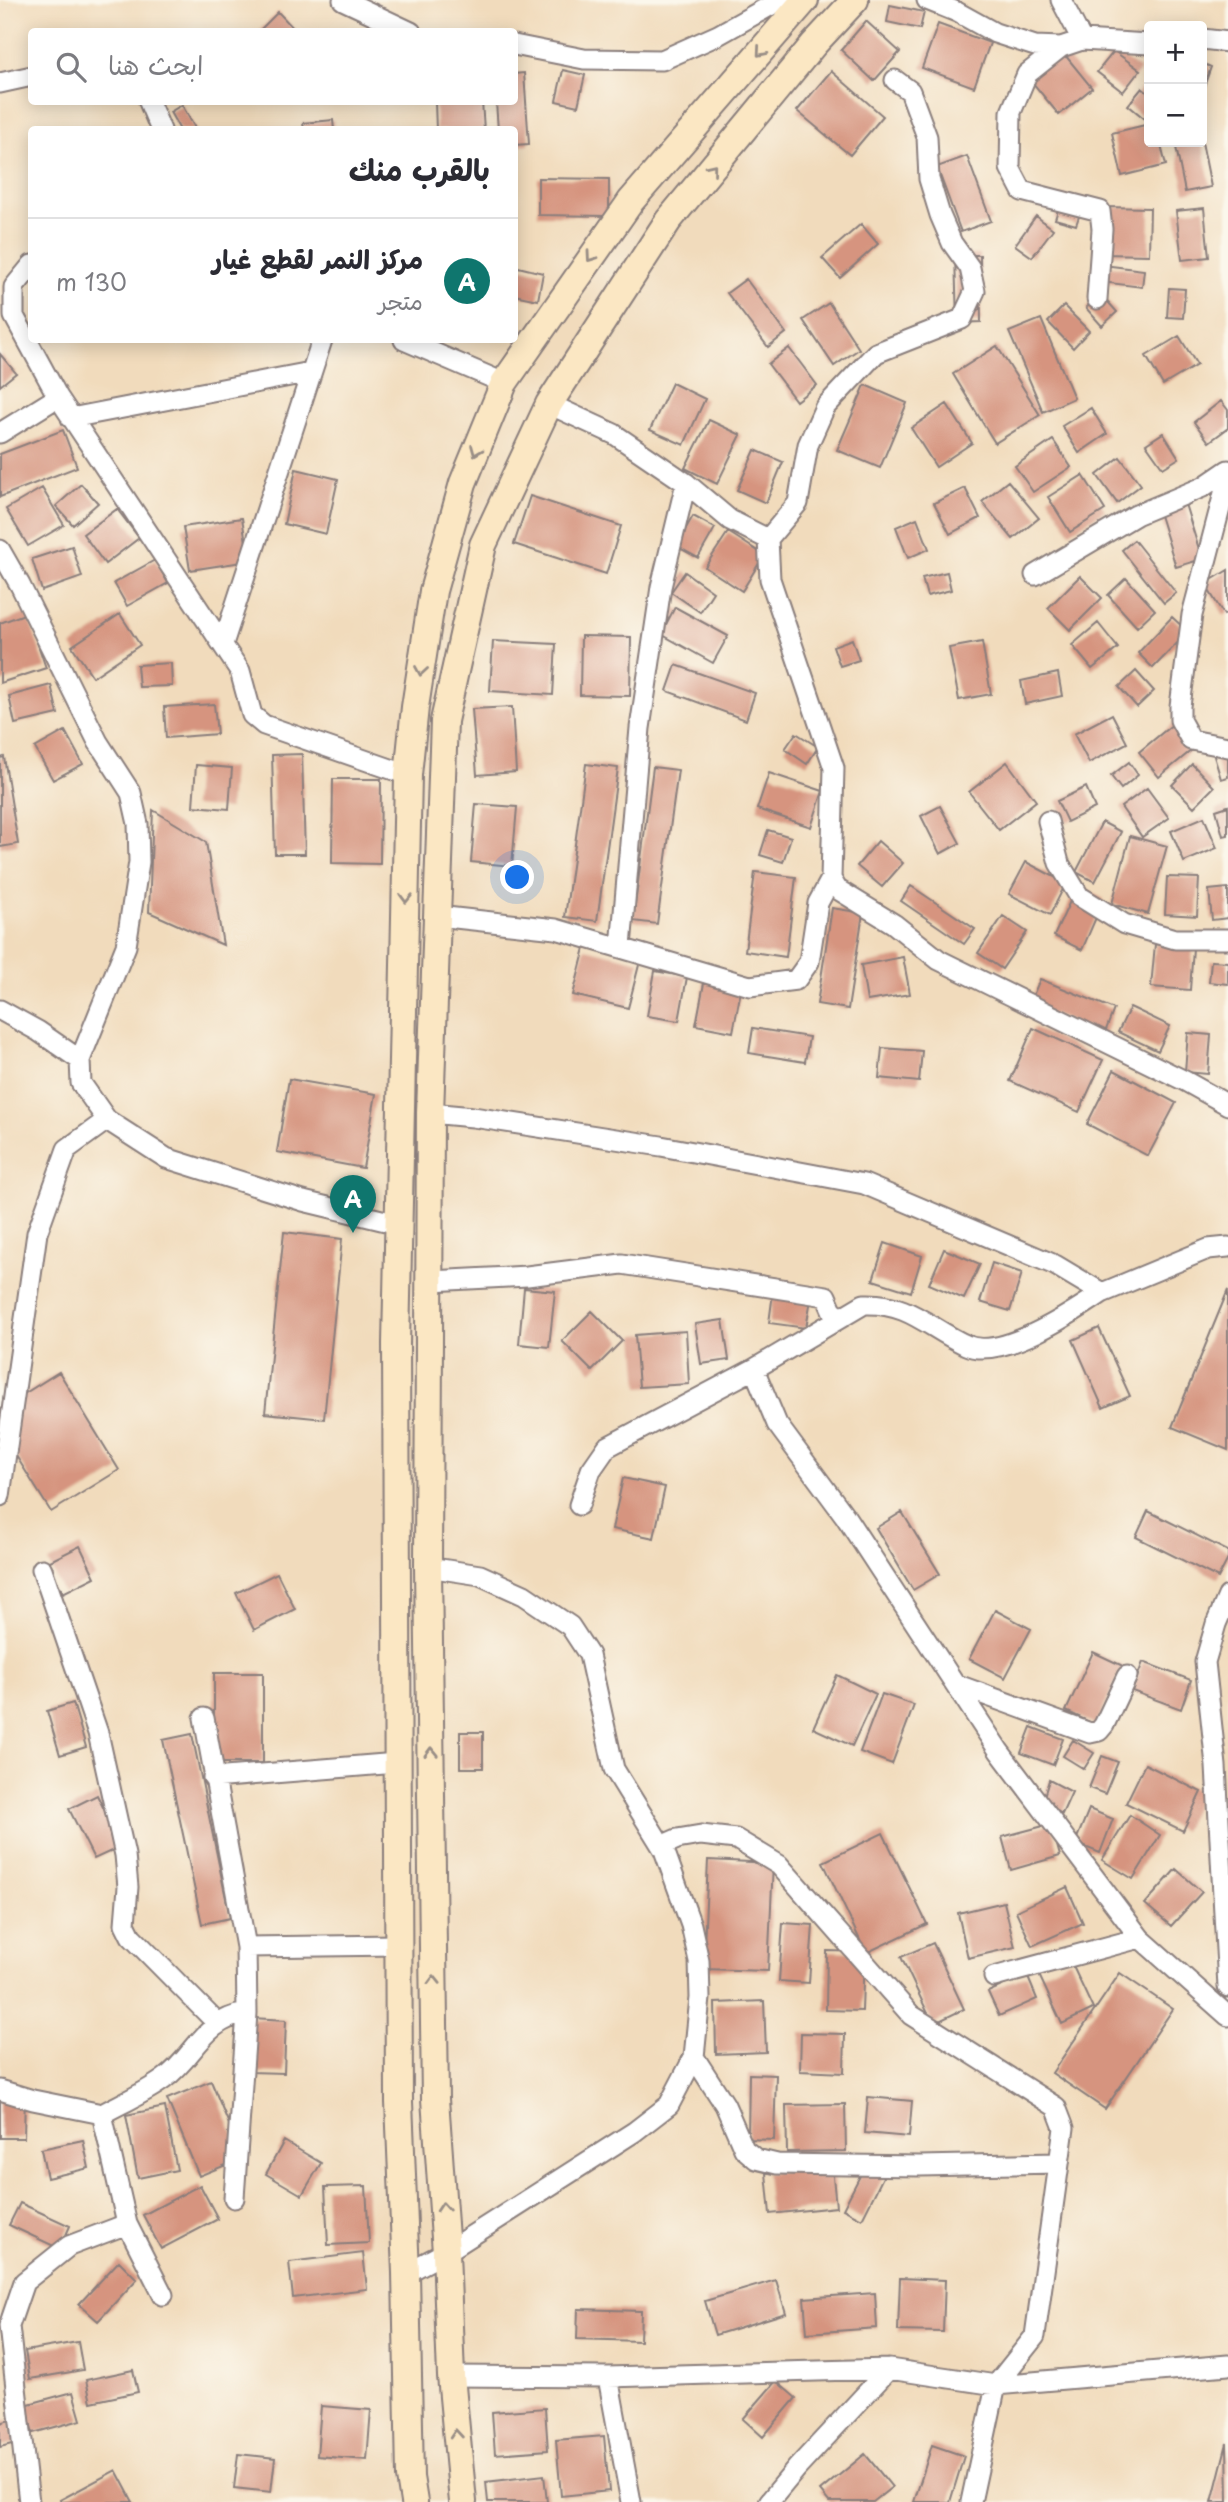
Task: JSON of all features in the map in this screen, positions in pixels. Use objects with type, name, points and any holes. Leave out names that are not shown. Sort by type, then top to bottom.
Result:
[{"type":"street","points":[[344,0],[403,28]]},
{"type":"street","points":[[518,46],[584,60],[662,60],[718,35],[775,2],[785,0]]},
{"type":"street","points":[[414,2502],[410,2477],[399,2102],[396,1344],[408,775],[415,707],[433,591],[463,483],[504,383],[631,201],[805,0]]},
{"type":"street","points":[[463,2502],[451,2376],[446,2252],[435,2099],[428,1567],[430,1113],[444,721],[483,545],[549,404],[668,221],[814,44],[855,0]]},
{"type":"street","points":[[927,0],[957,12],[995,33],[1035,46],[1061,47]]},
{"type":"street","points":[[1061,0],[1082,40]]},
{"type":"street","points":[[1097,299],[1102,229],[1100,211],[1022,191],[1010,168],[1012,112],[1027,74],[1061,47],[1082,40],[1144,44]]},
{"type":"street","points":[[1207,40],[1228,42]]},
{"type":"street","points":[[0,83],[28,77]]},
{"type":"street","points":[[438,916],[556,929],[750,986],[796,980],[809,962],[818,903],[831,879],[834,768],[770,579],[768,539],[798,503],[808,445],[825,407],[876,354],[962,319],[975,291],[970,268],[952,243],[940,215],[929,179],[927,137],[910,91],[895,80]]},
{"type":"street","points":[[150,105],[159,126]]},
{"type":"street","points":[[28,270],[14,287],[14,316],[28,342]]},
{"type":"street","points":[[29,343],[71,418],[240,671],[252,715],[264,725],[408,775]]},
{"type":"street","points":[[223,644],[321,343]]},
{"type":"street","points":[[411,343],[504,383]]},
{"type":"street","points":[[71,418],[311,372]]},
{"type":"street","points":[[0,433],[58,397]]},
{"type":"street","points":[[549,404],[614,434],[686,483],[730,520],[768,539]]},
{"type":"street","points":[[1035,575],[1136,515],[1203,487],[1228,470]]},
{"type":"street","points":[[1228,478],[1192,615],[1180,720],[1191,740],[1228,747]]},
{"type":"street","points":[[621,947],[640,728],[661,587],[686,483]]},
{"type":"street","points":[[0,550],[98,742],[131,793],[138,824],[139,862],[126,946],[80,1060],[81,1083],[107,1120],[166,1158],[303,1201],[398,1224]]},
{"type":"street","points":[[1048,821],[1059,863],[1079,896],[1124,924],[1162,936],[1175,939],[1228,939]]},
{"type":"street","points":[[831,879],[837,889],[894,924],[939,960],[1185,1081],[1228,1105]]},
{"type":"street","points":[[0,1010],[38,1031],[80,1060]]},
{"type":"street","points":[[430,1113],[473,1117],[660,1146],[864,1184],[1055,1265],[1102,1293]]},
{"type":"street","points":[[0,1496],[37,1233],[66,1150],[107,1120]]},
{"type":"street","points":[[579,1505],[591,1470],[607,1447],[754,1369],[864,1304],[884,1303],[908,1311],[969,1347],[1000,1347],[1060,1321],[1102,1293],[1208,1249],[1228,1247]]},
{"type":"street","points":[[431,1280],[527,1276],[622,1264],[826,1296],[836,1319]]},
{"type":"street","points":[[396,1344],[431,1344]]},
{"type":"street","points":[[754,1369],[777,1424],[845,1516],[999,1751],[1140,1938],[1228,2016]]},
{"type":"street","points":[[406,2273],[446,2252],[634,2132],[670,2105],[694,2057],[700,1998],[699,1961],[691,1924],[664,1850],[614,1769],[589,1655],[570,1626],[524,1595],[480,1575],[428,1567]]},
{"type":"street","points":[[42,1569],[98,1733],[125,1855],[128,1887],[125,1924],[131,1936],[217,2023]]},
{"type":"street","points":[[1228,1597],[1216,1624],[1205,1662],[1216,1766],[1228,1987]]},
{"type":"street","points":[[955,1684],[1090,1733],[1099,1731],[1104,1725],[1127,1676]]},
{"type":"street","points":[[204,1718],[213,1779],[246,1947],[247,2013],[234,2198]]},
{"type":"street","points":[[213,1779],[397,1763]]},
{"type":"street","points":[[664,1850],[668,1843],[677,1839],[701,1835],[736,1839],[779,1865],[911,2015],[1056,2107],[1065,2128],[1035,2336],[996,2385],[971,2502]]},
{"type":"street","points":[[994,1977],[1140,1938]]},
{"type":"street","points":[[246,1947],[398,1945]]},
{"type":"street","points":[[0,2090],[33,2100],[102,2114],[165,2079],[217,2023],[230,2015],[247,2013]]},
{"type":"street","points":[[694,2057],[725,2105],[744,2148],[756,2159],[776,2164],[920,2166],[1059,2163]]},
{"type":"street","points":[[102,2114],[127,2224],[163,2295]]},
{"type":"street","points":[[29,2502],[9,2326],[24,2282],[69,2246],[127,2224]]},
{"type":"street","points":[[451,2376],[608,2377],[889,2369],[996,2385],[1228,2365]]},
{"type":"street","points":[[769,2502],[889,2369]]},
{"type":"street","points":[[608,2377],[631,2502]]},
{"type":"building","points":[[890,5],[924,12],[920,29],[887,22]]},
{"type":"building","points":[[278,12],[293,28],[262,28]]},
{"type":"building","points":[[866,21],[900,52],[874,81],[841,50]]},
{"type":"building","points":[[938,24],[990,43],[974,87],[922,68]]},
{"type":"building","points":[[1061,50],[1092,88],[1059,115],[1028,77]]},
{"type":"building","points":[[1114,51],[1140,70],[1123,92],[1097,72]]},
{"type":"building","points":[[563,70],[585,75],[578,106],[556,101]]},
{"type":"building","points":[[831,71],[883,116],[850,155],[797,111]]},
{"type":"building","points":[[524,73],[529,144],[518,145],[518,126],[498,126],[496,105],[518,105],[518,74]]},
{"type":"building","points":[[1142,88],[1144,90],[1144,118],[1128,105]]},
{"type":"building","points":[[182,105],[194,126],[178,126],[170,112]]},
{"type":"building","points":[[435,105],[482,105],[484,126],[436,126]]},
{"type":"building","points":[[333,120],[334,126],[303,126],[303,123]]},
{"type":"building","points":[[1144,125],[1144,147],[1161,147],[1166,165],[1122,176],[1112,133]]},
{"type":"building","points":[[1176,147],[1203,147],[1211,187],[1185,192]]},
{"type":"building","points":[[967,156],[991,221],[961,232],[937,167]]},
{"type":"building","points":[[538,178],[609,179],[609,216],[538,215]]},
{"type":"building","points":[[1063,195],[1084,202],[1076,225],[1055,219]]},
{"type":"building","points":[[1104,207],[1150,208],[1149,255],[1103,254]]},
{"type":"building","points":[[1204,208],[1209,257],[1182,260],[1176,211]]},
{"type":"building","points":[[1036,216],[1053,229],[1032,257],[1015,245]]},
{"type":"building","points":[[861,224],[878,244],[840,278],[822,258]]},
{"type":"building","points":[[955,255],[980,255],[981,322],[957,323]]},
{"type":"building","points":[[1103,265],[1144,270],[1142,287],[1101,282]]},
{"type":"building","points":[[518,267],[543,273],[538,300],[518,296]]},
{"type":"building","points":[[746,279],[786,333],[768,347],[727,293]]},
{"type":"building","points":[[1169,288],[1185,289],[1183,318],[1167,317]]},
{"type":"building","points":[[1101,294],[1117,312],[1102,326],[1086,308]]},
{"type":"building","points":[[829,303],[859,349],[834,366],[803,320]]},
{"type":"building","points":[[1064,306],[1089,331],[1073,348],[1048,322]]},
{"type":"building","points":[[1041,319],[1074,398],[1043,412],[1009,332]]},
{"type":"building","points":[[1179,336],[1197,365],[1163,385],[1146,356]]},
{"type":"building","points":[[997,346],[1040,415],[995,443],[953,374]]},
{"type":"building","points":[[789,348],[817,385],[796,401],[768,364]]},
{"type":"building","points":[[0,354],[16,373],[0,386]]},
{"type":"building","points":[[672,383],[705,399],[684,445],[650,430]]},
{"type":"building","points":[[865,385],[907,403],[880,468],[837,450]]},
{"type":"building","points":[[1221,401],[1228,410],[1228,428],[1209,442],[1194,422]]},
{"type":"building","points":[[947,404],[972,443],[936,467],[911,428]]},
{"type":"building","points":[[1091,408],[1107,434],[1079,453],[1062,426]]},
{"type":"building","points":[[709,420],[741,435],[717,484],[685,468]]},
{"type":"building","points":[[63,430],[77,467],[0,497],[0,454]]},
{"type":"building","points":[[1163,433],[1179,458],[1163,468],[1146,444]]},
{"type":"building","points":[[1053,440],[1071,467],[1033,492],[1015,466]]},
{"type":"building","points":[[755,450],[783,462],[766,503],[737,490]]},
{"type":"building","points":[[1120,457],[1141,485],[1117,503],[1097,475]]},
{"type":"building","points":[[296,469],[338,479],[326,534],[284,524]]},
{"type":"building","points":[[1083,475],[1105,510],[1070,532],[1048,497]]},
{"type":"building","points":[[1008,481],[1039,518],[1013,539],[982,502]]},
{"type":"building","points":[[81,484],[98,503],[73,525],[56,506]]},
{"type":"building","points":[[42,488],[64,525],[28,546],[6,509]]},
{"type":"building","points":[[965,488],[980,518],[950,534],[934,503]]},
{"type":"building","points":[[530,496],[621,526],[606,574],[514,544]]},
{"type":"building","points":[[1185,504],[1202,559],[1176,567],[1159,512]]},
{"type":"building","points":[[117,509],[139,538],[105,564],[83,534]]},
{"type":"building","points":[[693,516],[715,528],[698,558],[676,546]]},
{"type":"building","points":[[242,518],[249,561],[190,570],[183,527]]},
{"type":"building","points":[[917,518],[929,549],[908,558],[896,527]]},
{"type":"building","points":[[728,532],[764,555],[742,591],[705,567]]},
{"type":"building","points":[[1134,540],[1176,593],[1164,603],[1122,550]]},
{"type":"building","points":[[72,546],[82,577],[42,591],[32,559]]},
{"type":"building","points":[[155,560],[168,583],[127,606],[114,583]]},
{"type":"building","points":[[1228,570],[1228,613],[1224,615],[1205,584]]},
{"type":"building","points":[[685,572],[713,592],[700,612],[671,592]]},
{"type":"building","points":[[947,572],[951,590],[927,596],[922,578]]},
{"type":"building","points":[[1080,576],[1102,598],[1070,630],[1048,608]]},
{"type":"building","points":[[1126,578],[1155,610],[1137,627],[1108,595]]},
{"type":"building","points":[[675,607],[728,636],[713,663],[661,634]]},
{"type":"building","points":[[27,613],[46,668],[0,683],[0,623]]},
{"type":"building","points":[[120,614],[140,645],[93,677],[72,646]]},
{"type":"building","points":[[1172,617],[1188,632],[1153,668],[1138,653]]},
{"type":"building","points":[[1098,623],[1118,648],[1092,669],[1072,645]]},
{"type":"building","points":[[581,636],[631,637],[630,696],[580,695]]},
{"type":"building","points":[[852,639],[859,660],[840,666],[833,646]]},
{"type":"building","points":[[493,641],[556,644],[553,695],[490,691]]},
{"type":"building","points":[[982,642],[991,694],[959,700],[949,648]]},
{"type":"building","points":[[171,663],[172,686],[139,687],[137,665]]},
{"type":"building","points":[[676,665],[755,693],[746,720],[667,691]]},
{"type":"building","points":[[1136,671],[1154,691],[1137,707],[1119,687]]},
{"type":"building","points":[[1058,673],[1062,696],[1025,704],[1021,681]]},
{"type":"building","points":[[51,685],[58,714],[15,724],[9,696]]},
{"type":"building","points":[[214,704],[217,734],[166,738],[164,707]]},
{"type":"building","points":[[512,707],[516,772],[477,775],[472,709]]},
{"type":"building","points":[[1112,714],[1127,743],[1089,763],[1074,734]]},
{"type":"building","points":[[1173,724],[1193,749],[1159,777],[1139,752]]},
{"type":"building","points":[[65,731],[83,764],[53,780],[35,748]]},
{"type":"building","points":[[796,733],[818,747],[807,764],[785,749]]},
{"type":"building","points":[[1228,749],[1228,777],[1221,779],[1213,753]]},
{"type":"building","points":[[302,754],[305,854],[275,854],[272,755]]},
{"type":"building","points":[[4,757],[18,844],[0,847],[0,758]]},
{"type":"building","points":[[1007,762],[1036,801],[999,830],[969,792]]},
{"type":"building","points":[[1129,762],[1138,775],[1121,789],[1111,776]]},
{"type":"building","points":[[586,764],[618,768],[597,921],[565,917]]},
{"type":"building","points":[[1192,764],[1214,787],[1194,807],[1172,785]]},
{"type":"building","points":[[196,765],[232,768],[229,809],[193,806]]},
{"type":"building","points":[[653,767],[678,770],[657,924],[633,921]]},
{"type":"building","points":[[769,773],[823,791],[811,827],[757,809]]},
{"type":"building","points":[[333,779],[381,779],[380,864],[332,863]]},
{"type":"building","points":[[1086,787],[1095,808],[1067,822],[1057,801]]},
{"type":"building","points":[[1147,788],[1169,818],[1142,837],[1121,807]]},
{"type":"building","points":[[476,804],[517,807],[512,866],[471,862]]},
{"type":"building","points":[[940,806],[960,843],[940,854],[921,816]]},
{"type":"building","points":[[1228,806],[1228,835],[1223,836],[1216,810]]},
{"type":"building","points":[[153,810],[206,842],[223,945],[149,912]]},
{"type":"building","points":[[1204,817],[1217,848],[1184,862],[1171,831]]},
{"type":"building","points":[[1102,822],[1121,832],[1095,882],[1076,872]]},
{"type":"building","points":[[768,830],[791,837],[783,862],[760,855]]},
{"type":"building","points":[[1130,836],[1167,846],[1148,914],[1112,904]]},
{"type":"building","points":[[878,841],[903,863],[882,887],[857,866]]},
{"type":"building","points":[[1026,862],[1066,883],[1050,915],[1009,894]]},
{"type":"building","points":[[755,872],[796,877],[786,957],[745,951]]},
{"type":"building","points":[[1167,877],[1199,878],[1197,916],[1165,914]]},
{"type":"building","points":[[911,886],[975,929],[964,944],[901,901]]},
{"type":"building","points":[[1077,886],[1104,899],[1082,950],[1054,936]]},
{"type":"building","points":[[1228,888],[1228,918],[1212,920],[1209,890]]},
{"type":"building","points":[[832,908],[863,913],[848,1009],[817,1004]]},
{"type":"building","points":[[1003,916],[1027,932],[1002,969],[978,953]]},
{"type":"building","points":[[1155,944],[1193,948],[1190,990],[1151,987]]},
{"type":"building","points":[[585,948],[640,961],[628,1008],[573,995]]},
{"type":"building","points":[[903,957],[910,994],[867,1001],[861,965]]},
{"type":"building","points":[[1211,961],[1228,962],[1228,984],[1209,982]]},
{"type":"building","points":[[655,971],[687,977],[679,1021],[647,1016]]},
{"type":"building","points":[[705,978],[742,985],[733,1032],[696,1025]]},
{"type":"building","points":[[1040,979],[1114,1009],[1104,1035],[1029,1005]]},
{"type":"building","points":[[1130,1007],[1170,1026],[1158,1051],[1118,1032]]},
{"type":"building","points":[[753,1028],[809,1037],[805,1062],[749,1053]]},
{"type":"building","points":[[1033,1028],[1103,1060],[1079,1112],[1010,1081]]},
{"type":"building","points":[[1188,1033],[1211,1035],[1208,1074],[1185,1072]]},
{"type":"building","points":[[882,1048],[922,1051],[919,1082],[879,1078]]},
{"type":"building","points":[[1114,1070],[1176,1103],[1148,1156],[1087,1124]]},
{"type":"building","points":[[289,1079],[376,1094],[363,1168],[277,1152]]},
{"type":"building","points":[[284,1232],[342,1239],[324,1419],[265,1413]]},
{"type":"building","points":[[885,1243],[922,1256],[911,1292],[873,1280]]},
{"type":"building","points":[[944,1249],[980,1264],[964,1299],[929,1284]]},
{"type":"building","points":[[992,1263],[1022,1273],[1010,1311],[980,1302]]},
{"type":"building","points":[[524,1288],[555,1291],[549,1347],[519,1344]]},
{"type":"building","points":[[1228,1290],[1228,1450],[1172,1427]]},
{"type":"building","points":[[773,1293],[811,1299],[806,1328],[769,1323]]},
{"type":"building","points":[[592,1311],[622,1341],[592,1371],[562,1341]]},
{"type":"building","points":[[723,1320],[729,1360],[701,1364],[695,1324]]},
{"type":"building","points":[[1099,1328],[1130,1396],[1103,1408],[1073,1340]]},
{"type":"building","points":[[686,1331],[689,1384],[639,1387],[635,1335]]},
{"type":"building","points":[[59,1372],[119,1470],[51,1512],[0,1430],[0,1409]]},
{"type":"building","points":[[623,1478],[665,1487],[654,1538],[612,1529]]},
{"type":"building","points":[[1148,1511],[1228,1551],[1228,1559],[1218,1578],[1136,1537]]},
{"type":"building","points":[[902,1512],[940,1574],[913,1590],[876,1528]]},
{"type":"building","points":[[80,1546],[95,1577],[63,1593],[48,1562]]},
{"type":"building","points":[[277,1573],[295,1609],[254,1630],[236,1593]]},
{"type":"building","points":[[995,1610],[1031,1629],[1005,1678],[969,1659]]},
{"type":"building","points":[[1093,1652],[1123,1666],[1096,1725],[1066,1711]]},
{"type":"building","points":[[1143,1662],[1191,1680],[1181,1709],[1132,1691]]},
{"type":"building","points":[[214,1673],[263,1673],[263,1763],[214,1763]]},
{"type":"building","points":[[837,1675],[876,1694],[852,1746],[813,1728]]},
{"type":"building","points":[[882,1694],[914,1705],[892,1764],[860,1752]]},
{"type":"building","points":[[73,1703],[86,1747],[60,1755],[47,1711]]},
{"type":"building","points":[[1031,1727],[1063,1739],[1053,1765],[1021,1753]]},
{"type":"building","points":[[460,1732],[483,1732],[483,1768],[460,1768]]},
{"type":"building","points":[[192,1734],[230,1918],[202,1924],[163,1740]]},
{"type":"building","points":[[1073,1740],[1094,1753],[1084,1769],[1063,1756]]},
{"type":"building","points":[[1102,1756],[1118,1762],[1105,1794],[1089,1788]]},
{"type":"building","points":[[1145,1764],[1201,1792],[1183,1831],[1126,1803]]},
{"type":"building","points":[[1049,1780],[1072,1792],[1062,1814],[1042,1803]]},
{"type":"building","points":[[97,1795],[122,1846],[94,1859],[69,1809]]},
{"type":"building","points":[[1089,1809],[1113,1819],[1100,1853],[1075,1843]]},
{"type":"building","points":[[1130,1815],[1160,1835],[1133,1879],[1102,1860]]},
{"type":"building","points":[[1051,1824],[1060,1856],[1011,1870],[1002,1837]]},
{"type":"building","points":[[883,1833],[927,1924],[866,1953],[823,1862]]},
{"type":"building","points":[[708,1860],[773,1863],[768,1971],[703,1969]]},
{"type":"building","points":[[1176,1869],[1202,1892],[1171,1926],[1145,1904]]},
{"type":"building","points":[[1067,1887],[1083,1923],[1032,1946],[1016,1911]]},
{"type":"building","points":[[1004,1902],[1015,1947],[968,1958],[958,1913]]},
{"type":"building","points":[[783,1923],[813,1925],[809,1983],[779,1981]]},
{"type":"building","points":[[933,1943],[964,2009],[933,2024],[901,1957]]},
{"type":"building","points":[[827,1951],[864,1952],[862,2011],[826,2010]]},
{"type":"building","points":[[1070,1960],[1093,2009],[1062,2024],[1039,1975]]},
{"type":"building","points":[[1120,1973],[1173,2009],[1105,2109],[1052,2073]]},
{"type":"building","points":[[1027,1975],[1037,1999],[999,2016],[988,1992]]},
{"type":"building","points":[[764,2001],[766,2052],[716,2054],[715,2003]]},
{"type":"building","points":[[252,2018],[286,2020],[284,2073],[250,2072]]},
{"type":"building","points":[[801,2033],[845,2034],[844,2073],[800,2071]]},
{"type":"building","points":[[749,2074],[776,2075],[774,2140],[748,2139]]},
{"type":"building","points":[[211,2081],[243,2158],[199,2176],[167,2099]]},
{"type":"building","points":[[0,2091],[25,2091],[24,2138],[0,2138]]},
{"type":"building","points":[[868,2097],[912,2101],[909,2137],[865,2133]]},
{"type":"building","points":[[845,2104],[846,2151],[787,2152],[786,2105]]},
{"type":"building","points":[[165,2107],[177,2170],[138,2178],[126,2115]]},
{"type":"building","points":[[83,2140],[89,2168],[47,2178],[41,2149]]},
{"type":"building","points":[[284,2141],[321,2163],[302,2195],[266,2174]]},
{"type":"building","points":[[832,2166],[836,2207],[770,2214],[766,2173]]},
{"type":"building","points":[[865,2166],[884,2175],[862,2219],[843,2209]]},
{"type":"building","points":[[200,2185],[218,2219],[161,2249],[143,2215]]},
{"type":"building","points":[[366,2186],[369,2243],[328,2245],[325,2187]]},
{"type":"building","points":[[20,2203],[70,2226],[60,2249],[9,2225]]},
{"type":"building","points":[[363,2253],[367,2289],[293,2298],[289,2262]]},
{"type":"building","points":[[119,2261],[137,2279],[98,2321],[79,2304]]},
{"type":"building","points":[[900,2278],[945,2280],[943,2332],[898,2331]]},
{"type":"building","points":[[776,2280],[786,2313],[715,2335],[705,2301]]},
{"type":"building","points":[[875,2293],[877,2328],[807,2333],[804,2298]]},
{"type":"building","points":[[578,2309],[641,2311],[640,2341],[577,2339]]},
{"type":"building","points":[[78,2342],[83,2370],[30,2379],[25,2351]]},
{"type":"building","points":[[133,2370],[138,2392],[91,2402],[86,2380]]},
{"type":"building","points":[[776,2381],[796,2398],[763,2437],[743,2419]]},
{"type":"building","points":[[73,2392],[81,2420],[33,2433],[25,2405]]},
{"type":"building","points":[[321,2406],[371,2410],[367,2460],[317,2456]]},
{"type":"building","points":[[545,2408],[548,2450],[495,2454],[492,2412]]},
{"type":"building","points":[[10,2420],[16,2443],[0,2447],[0,2423]]},
{"type":"building","points":[[604,2436],[609,2491],[561,2496],[556,2440]]},
{"type":"building","points":[[1227,2443],[1228,2502],[1212,2502]]},
{"type":"building","points":[[932,2445],[964,2456],[950,2502],[914,2502]]},
{"type":"building","points":[[238,2454],[275,2458],[271,2492],[234,2488]]},
{"type":"building","points":[[865,2454],[892,2487],[873,2502],[829,2502],[820,2491]]},
{"type":"building","points":[[116,2470],[133,2502],[61,2502],[60,2500]]},
{"type":"building","points":[[544,2475],[547,2502],[488,2502],[486,2482]]},
{"type":"place","name":"مركز النمر لقطع غيار","points":[[353,1233]]}]
